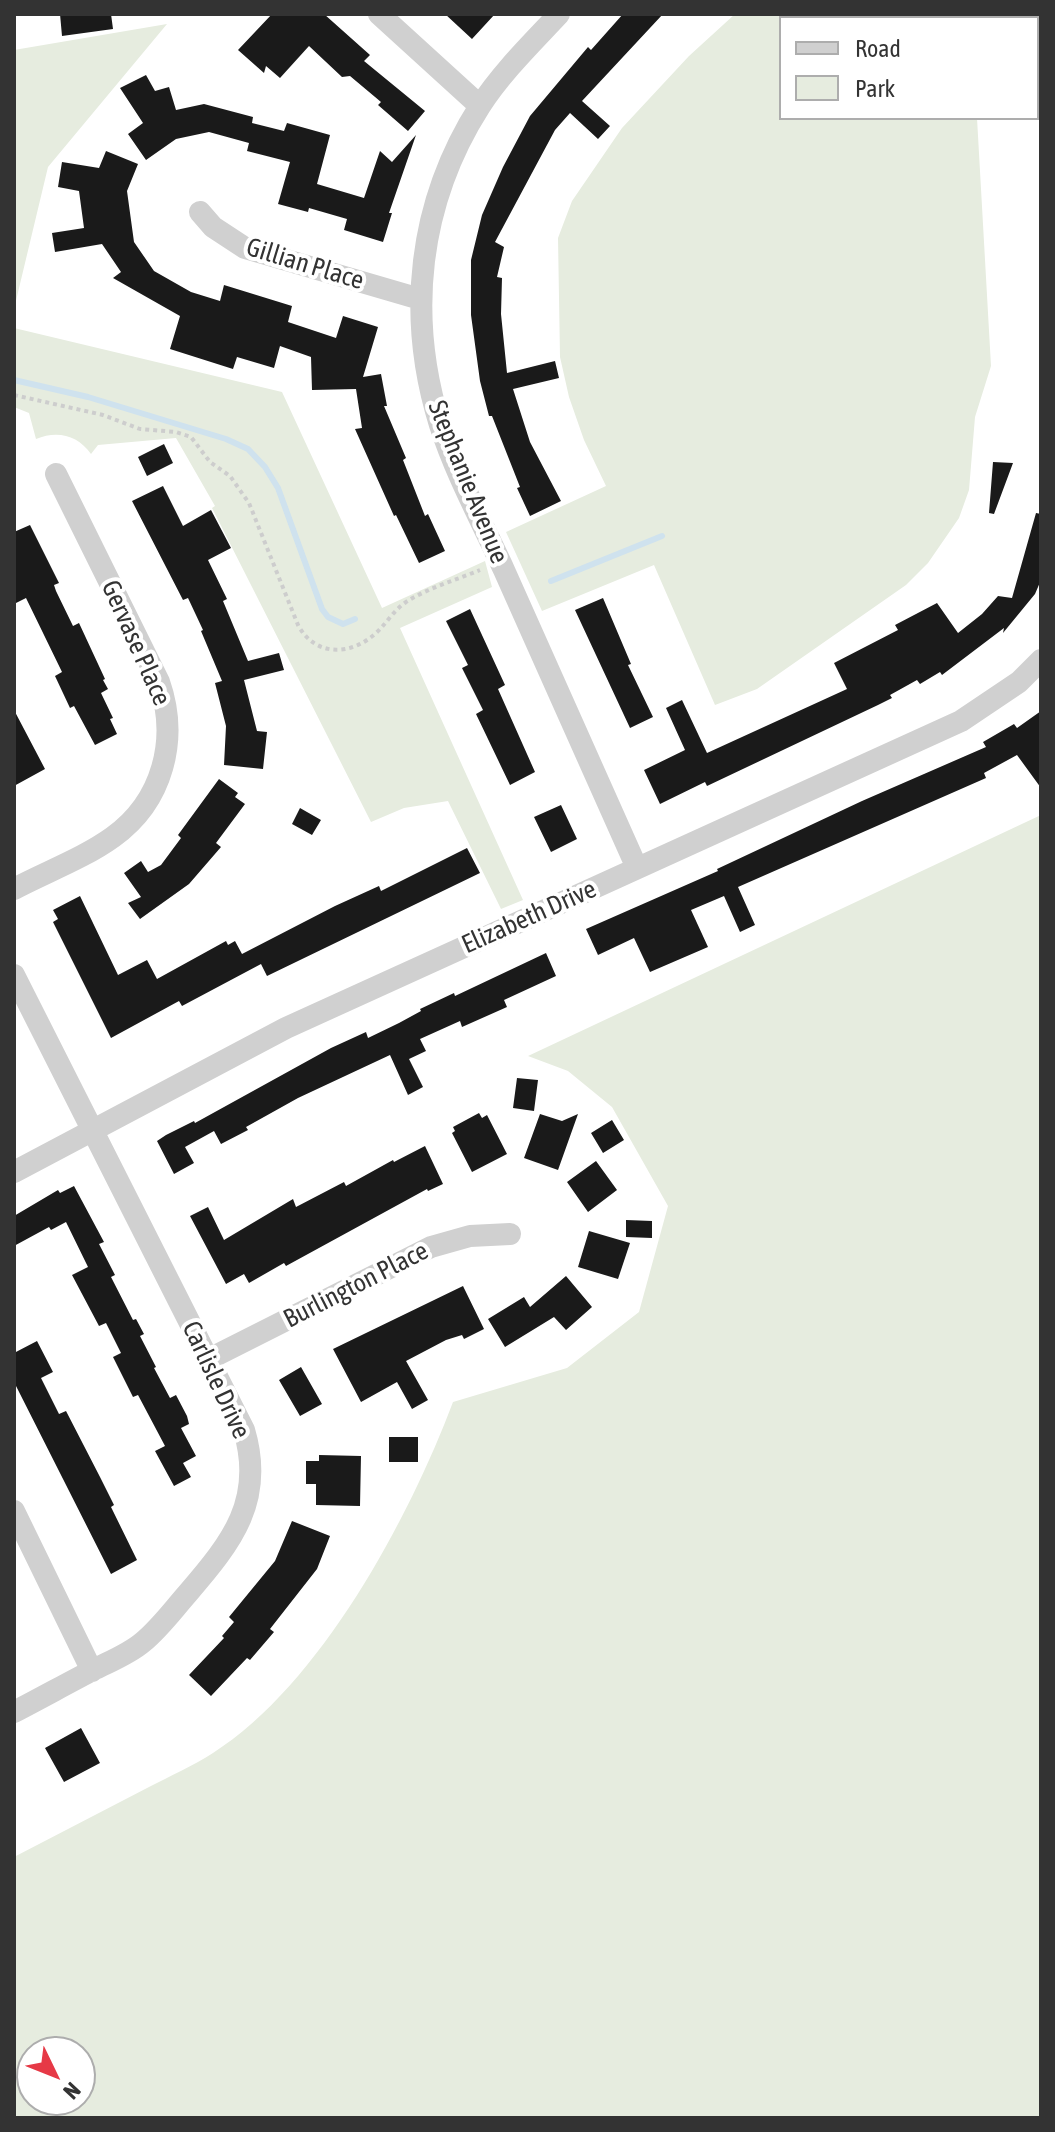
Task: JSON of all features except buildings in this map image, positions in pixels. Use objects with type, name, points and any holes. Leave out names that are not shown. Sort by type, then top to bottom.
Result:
[{"type":"street","points":[[379,14],[480,106]]},
{"type":"street","name":"Stephanie Avenue","points":[[559,14],[522,53],[480,106],[455,152],[438,197],[427,242],[420,299],[424,364],[455,464],[637,868]]},
{"type":"street","name":"Gillian Place","points":[[200,212],[213,227],[245,248],[420,299]]},
{"type":"street","name":"Gervase Place","points":[[14,889],[104,843],[123,829],[149,798],[160,776],[167,748],[167,709],[159,682],[56,474]]},
{"type":"street","name":"Elizabeth Drive","points":[[14,1172],[286,1028],[961,721],[1019,682],[1041,660]]},
{"type":"street","name":"Carlisle Drive","points":[[14,975],[244,1430],[251,1478],[245,1510],[219,1558],[156,1629],[129,1651],[14,1712]]},
{"type":"street","name":"Burlington Place","points":[[209,1359],[431,1247],[470,1236],[510,1234]]},
{"type":"street","points":[[14,1511],[92,1671]]},
{"type":"path","points":[[14,395],[103,415],[140,429],[176,432],[191,437],[210,462],[230,476],[249,503],[298,625],[307,640],[321,649],[335,651],[360,644],[373,636],[397,609],[412,598],[500,561]]},
{"type":"green space","points":[[735,14],[971,14],[779,16],[779,120],[977,120],[991,366],[975,417],[969,490],[959,518],[928,563],[906,585],[757,689],[715,705],[654,565],[542,611],[506,532],[606,486],[584,440],[569,397],[560,357],[558,238],[572,201],[622,128],[689,56]]},
{"type":"green space","points":[[167,24],[48,167],[14,309],[14,50]]},
{"type":"green space","points":[[14,328],[282,392],[382,608],[485,561],[492,587],[400,628],[523,900],[501,909],[448,801],[404,808],[371,822],[212,508],[215,506],[176,438],[98,445],[91,454],[80,442],[66,436],[36,439],[29,413],[14,407]]},
{"type":"green space","points":[[1041,815],[1041,2118],[14,2118],[14,1857],[198,1762],[252,1723],[289,1686],[357,1596],[412,1497],[453,1402],[567,1368],[639,1312],[668,1206],[612,1107],[568,1071],[528,1056]]},
{"type":"waterway","points":[[14,380],[88,397],[226,439],[248,449],[265,467],[278,488],[322,609],[328,617],[343,624],[355,619]]},
{"type":"waterway","points":[[551,581],[662,536]]}]
